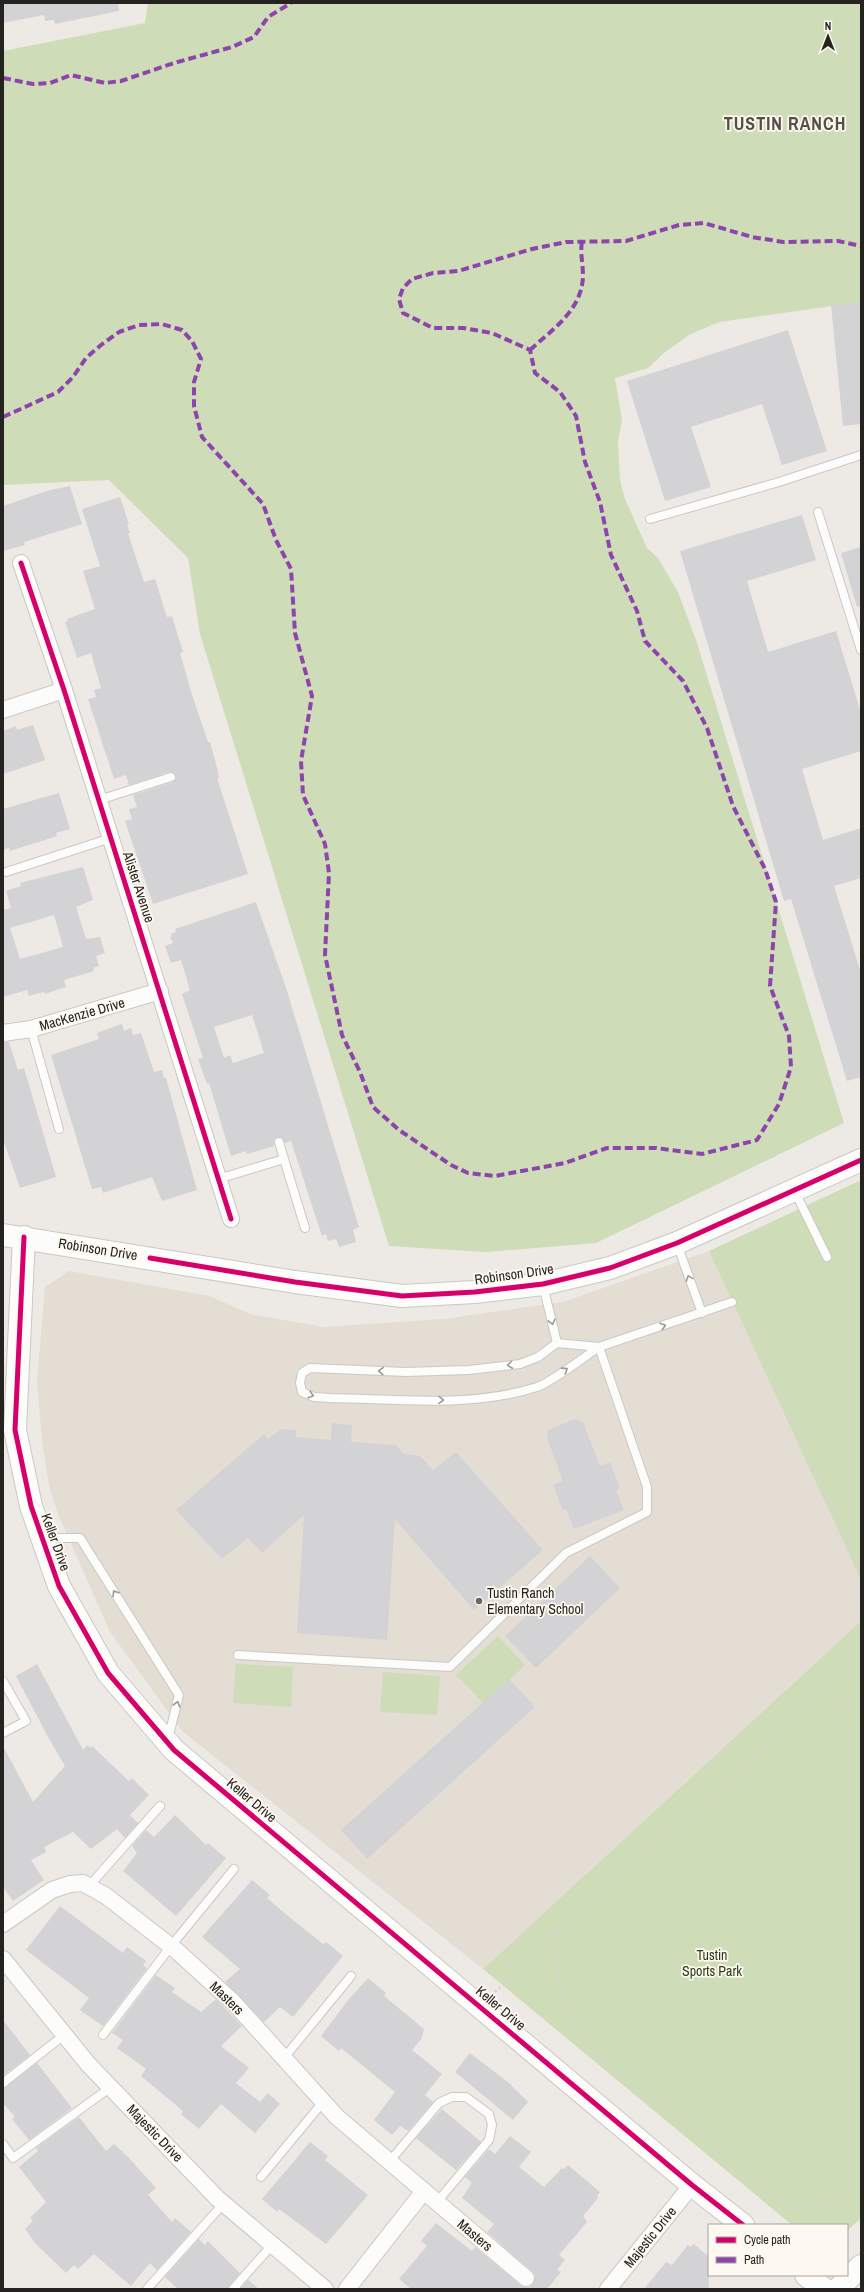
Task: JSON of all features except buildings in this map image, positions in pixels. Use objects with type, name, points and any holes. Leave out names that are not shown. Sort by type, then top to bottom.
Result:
[{"type":"street","name":"Alister Avenue","points":[[21,563],[64,690],[231,1219]]},
{"type":"street","points":[[3,710],[64,690]]},
{"type":"street","name":"MacKenzie Drive","points":[[3,1033],[30,1029],[160,991]]},
{"type":"street","name":"Robinson Drive","points":[[13,1236],[295,1282],[402,1296],[475,1292],[543,1284],[610,1268],[707,1230],[861,1160]]},
{"type":"street","name":"Keller Drive","points":[[13,1236],[9,1431],[30,1506],[59,1586],[108,1673],[174,1750],[692,2185],[742,2224]]},
{"type":"street","name":"Masters","points":[[3,1924],[52,1890],[70,1884],[83,1883],[106,1896],[171,1946],[234,2003],[336,2118],[526,2278]]},
{"type":"street","name":"Majestic Drive","points":[[3,1959],[64,2035],[111,2087],[224,2203],[325,2289]]},
{"type":"street","name":"Majestic Drive","points":[[608,2289],[692,2185]]},
{"type":"street","points":[[347,2289],[424,2191]]},
{"type":"street","points":[[838,2289],[861,2266]]},
{"type":"street","points":[[807,2276],[824,2289]]},
{"type":"lane","points":[[650,519],[780,482],[861,455]]},
{"type":"lane","points":[[818,512],[861,650]]},
{"type":"lane","points":[[99,800],[171,777]]},
{"type":"lane","points":[[6,872],[111,838]]},
{"type":"lane","points":[[30,1029],[59,1129]]},
{"type":"lane","points":[[279,1142],[305,1228]]},
{"type":"lane","points":[[218,1179],[284,1159]]},
{"type":"lane","points":[[794,1191],[827,1257]]},
{"type":"lane","points":[[676,1243],[702,1313]]},
{"type":"lane","points":[[543,1284],[557,1342]]},
{"type":"lane","points":[[598,1347],[557,1342],[538,1357],[520,1364],[469,1370],[406,1372],[310,1368],[302,1373],[300,1383],[302,1392],[314,1396],[330,1398],[458,1400],[497,1396],[538,1387],[598,1347],[732,1302]]},
{"type":"lane","points":[[238,1655],[450,1667],[566,1553],[647,1512],[647,1487],[598,1347]]},
{"type":"lane","points":[[42,1538],[80,1538],[179,1695],[167,1742]]},
{"type":"lane","points":[[3,1681],[26,1721],[3,1733]]},
{"type":"lane","points":[[89,1886],[160,1806]]},
{"type":"lane","points":[[103,2035],[171,1946],[234,1869]]},
{"type":"lane","points":[[284,2058],[351,1976]]},
{"type":"lane","points":[[3,2084],[64,2035]]},
{"type":"lane","points":[[3,2144],[13,2158],[111,2087]]},
{"type":"lane","points":[[389,2162],[439,2103],[452,2097],[466,2097],[489,2114],[492,2125],[489,2140],[437,2202]]},
{"type":"lane","points":[[261,2177],[323,2102]]},
{"type":"lane","points":[[147,2289],[224,2203]]},
{"type":"lane","points":[[234,2289],[272,2245]]},
{"type":"path","points":[[707,1230],[736,1293]]},
{"type":"path","points":[[742,1306],[861,1570]]},
{"type":"path","points":[[480,2006],[528,1962],[627,1860],[726,1790],[762,1751],[789,1715],[861,1644]]},
{"type":"path","points":[[861,1687],[837,1704],[845,1716],[861,1725]]},
{"type":"path","points":[[555,1933],[559,1981],[565,2000],[583,2039],[593,2051],[664,2107],[693,2125],[710,2140],[725,2160],[773,2198],[787,2203],[824,2206],[845,2201],[861,2192]]},
{"type":"shaded area","name":"Tustin Ranch Elementary School","points":[[709,1251],[861,1580],[861,1621],[483,1969],[183,1732],[110,1632],[58,1514],[49,1486],[42,1441],[37,1381],[45,1287],[69,1271],[210,1296],[250,1314],[324,1327],[443,1319],[563,1302]]},
{"type":"green space","points":[[148,3],[861,3],[861,302],[719,322],[689,335],[664,353],[648,368],[615,378],[622,420],[618,441],[620,480],[625,499],[647,548],[658,558],[678,592],[697,643],[844,1123],[596,1243],[486,1252],[389,1246],[200,634],[188,558],[109,480],[3,485],[3,51],[145,23]]},
{"type":"green space","points":[[861,1180],[861,1580],[709,1251]]},
{"type":"green space","name":"Tustin Sports Park","points":[[861,1621],[861,2218],[848,2230],[848,2224],[791,2224],[483,1969]]},
{"type":"green space","points":[[498,1636],[525,1665],[484,1704],[456,1675]]},
{"type":"green space","points":[[236,1664],[293,1667],[291,1707],[233,1703]]},
{"type":"green space","points":[[383,1672],[440,1676],[437,1715],[380,1712]]},
{"type":"marked path","points":[[3,78],[33,84],[50,83],[71,75],[105,83],[121,81],[174,63],[232,47],[254,37],[268,17],[291,3]]},
{"type":"marked path","points":[[3,417],[58,392],[73,377],[86,358],[119,332],[139,325],[162,324],[182,330],[192,341],[201,359],[194,382],[194,406],[202,437],[263,504],[276,540],[291,569],[295,633],[312,696],[301,761],[303,795],[325,844],[329,873],[325,955],[342,1035],[360,1072],[373,1107],[399,1130],[451,1165],[468,1173],[495,1176],[565,1163],[607,1148],[656,1148],[702,1154],[757,1140],[779,1104],[791,1067],[789,1036],[770,986],[776,902],[765,869],[733,806],[707,728],[683,681],[645,641],[637,611],[611,555],[600,502],[585,462],[576,416],[560,392],[535,373],[530,350],[492,333],[463,328],[433,328],[403,313],[399,299],[403,288],[412,279],[433,273],[458,271],[532,249],[566,242],[626,241],[679,225],[704,223],[752,237],[783,242],[838,241],[861,246]]},
{"type":"marked path","points":[[530,350],[565,318],[578,299],[583,276],[581,250],[582,241]]},
{"type":"cycle path","points":[[21,563],[64,690],[231,1219]]},
{"type":"cycle path","points":[[150,1258],[295,1282],[402,1296],[475,1292],[543,1284],[610,1268],[677,1243],[861,1160]]},
{"type":"cycle path","points":[[24,1237],[15,1430],[31,1506],[59,1586],[108,1673],[174,1750],[692,2185],[742,2224]]},
{"type":"place","name":"Tustin Ranch Elementary School","points":[[479,1601]]},
{"type":"district","name":"TUSTIN RANCH","points":[[785,124]]}]
